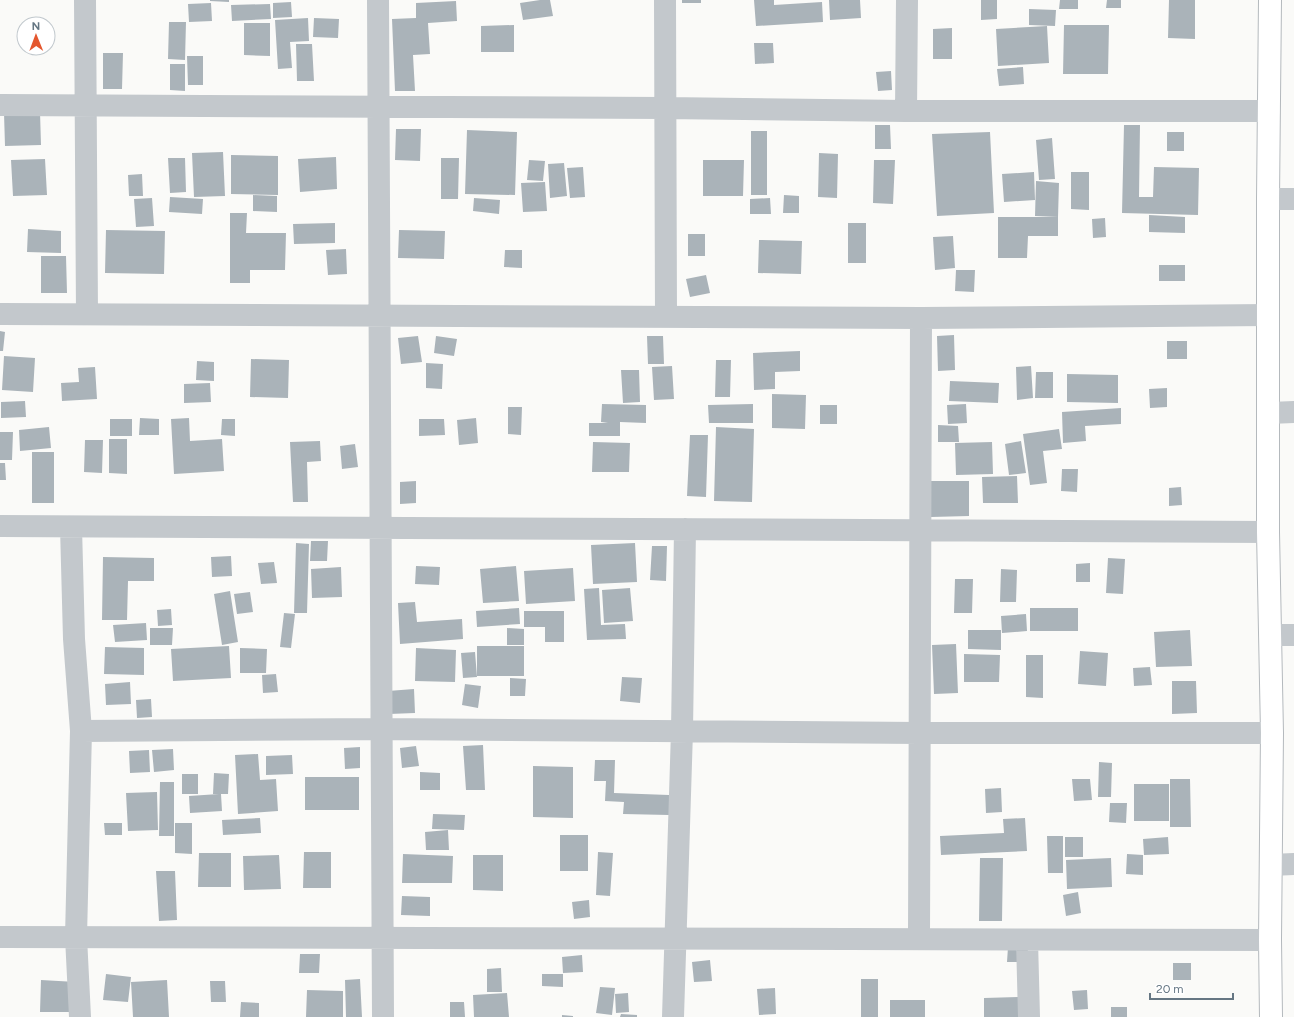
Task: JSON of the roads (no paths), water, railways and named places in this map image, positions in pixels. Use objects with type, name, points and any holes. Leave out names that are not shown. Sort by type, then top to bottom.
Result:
[{"type":"highway","points":[[1270,0],[1268,199],[1268,532],[1272,733],[1270,940],[1271,1017]]},
{"type":"street","points":[[85,0],[87,314]]},
{"type":"street","points":[[378,0],[383,1017]]},
{"type":"street","points":[[665,0],[666,317]]},
{"type":"street","points":[[906,111],[907,0]]},
{"type":"street","points":[[0,105],[665,108],[906,111],[1269,111]]},
{"type":"street","points":[[1268,199],[1294,199]]},
{"type":"street","points":[[0,314],[921,318],[1268,315]]},
{"type":"street","points":[[919,939],[921,318]]},
{"type":"street","points":[[1268,413],[1294,412]]},
{"type":"street","points":[[0,526],[1268,532]]},
{"type":"street","points":[[71,526],[74,639],[81,731],[76,937],[80,1017]]},
{"type":"street","points":[[673,1017],[682,731],[685,529]]},
{"type":"street","points":[[1270,635],[1294,635]]},
{"type":"street","points":[[81,731],[381,729],[920,733],[1272,733]]},
{"type":"street","points":[[1271,865],[1294,864]]},
{"type":"street","points":[[0,937],[1270,940]]},
{"type":"street","points":[[1027,940],[1029,1017]]}]
